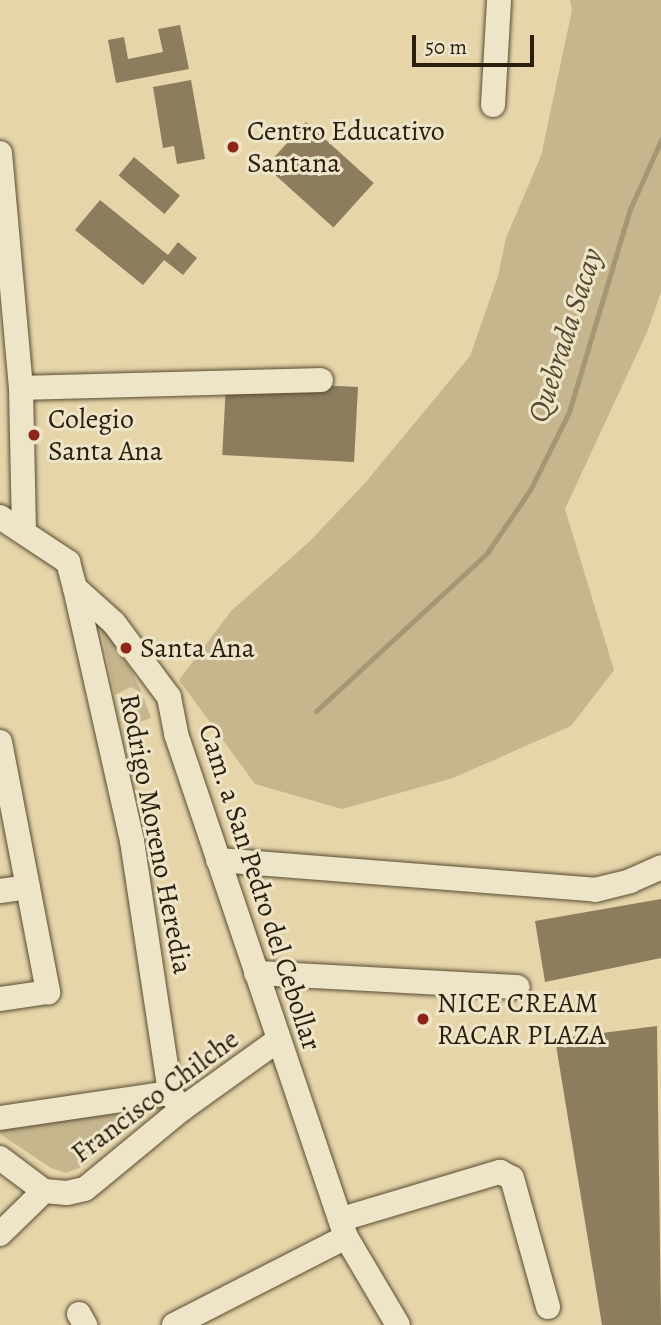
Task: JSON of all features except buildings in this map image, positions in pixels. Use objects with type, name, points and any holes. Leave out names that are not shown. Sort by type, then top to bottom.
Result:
[{"type":"street","points":[[493,105],[499,0]]},
{"type":"street","points":[[0,153],[21,388],[24,531]]},
{"type":"street","points":[[21,388],[321,380]]},
{"type":"street","name":"Cam. a San Pedro del Cebollar","points":[[0,516],[68,562],[75,588],[114,623],[169,697],[176,734],[344,1228],[398,1325]]},
{"type":"street","name":"Rodrigo Moreno Heredia","points":[[75,588],[132,841],[176,1101]]},
{"type":"street","points":[[0,742],[3,776],[48,992],[0,999]]},
{"type":"street","points":[[218,860],[595,890],[630,881],[661,867]]},
{"type":"street","points":[[0,891],[28,887]]},
{"type":"street","points":[[256,973],[518,987]]},
{"type":"street","name":"Francisco Chilche","points":[[44,1191],[67,1193],[85,1189],[176,1101],[278,1040]]},
{"type":"street","points":[[0,1118],[176,1101]]},
{"type":"street","points":[[0,1158],[44,1191],[0,1234]]},
{"type":"street","points":[[173,1325],[344,1228],[500,1172],[512,1178],[548,1307]]},
{"type":"shaded area","points":[[570,0],[661,0],[661,292],[648,330],[565,509],[614,670],[571,726],[453,778],[342,809],[255,784],[179,680],[231,611],[309,542],[365,483],[470,356],[498,276],[506,238],[541,156],[572,10]]},
{"type":"shaded area","points":[[99,620],[131,670],[142,693],[131,687],[115,695]]},
{"type":"shaded area","points":[[144,698],[151,718],[140,722],[135,711]]},
{"type":"shaded area","points":[[157,1104],[82,1167],[66,1173],[51,1168],[0,1134],[0,1128]]},
{"type":"waterway","name":"Quebrada Sacay","points":[[316,711],[487,553],[530,490],[569,412],[630,209],[661,140]]},
{"type":"place","name":"Centro Educativo Santana","points":[[233,147]]},
{"type":"place","name":"Colegio Santa Ana","points":[[34,435]]},
{"type":"place","name":"Santa Ana","points":[[126,648]]},
{"type":"place","name":"NICE CREAM RACAR PLAZA","points":[[423,1019]]}]
